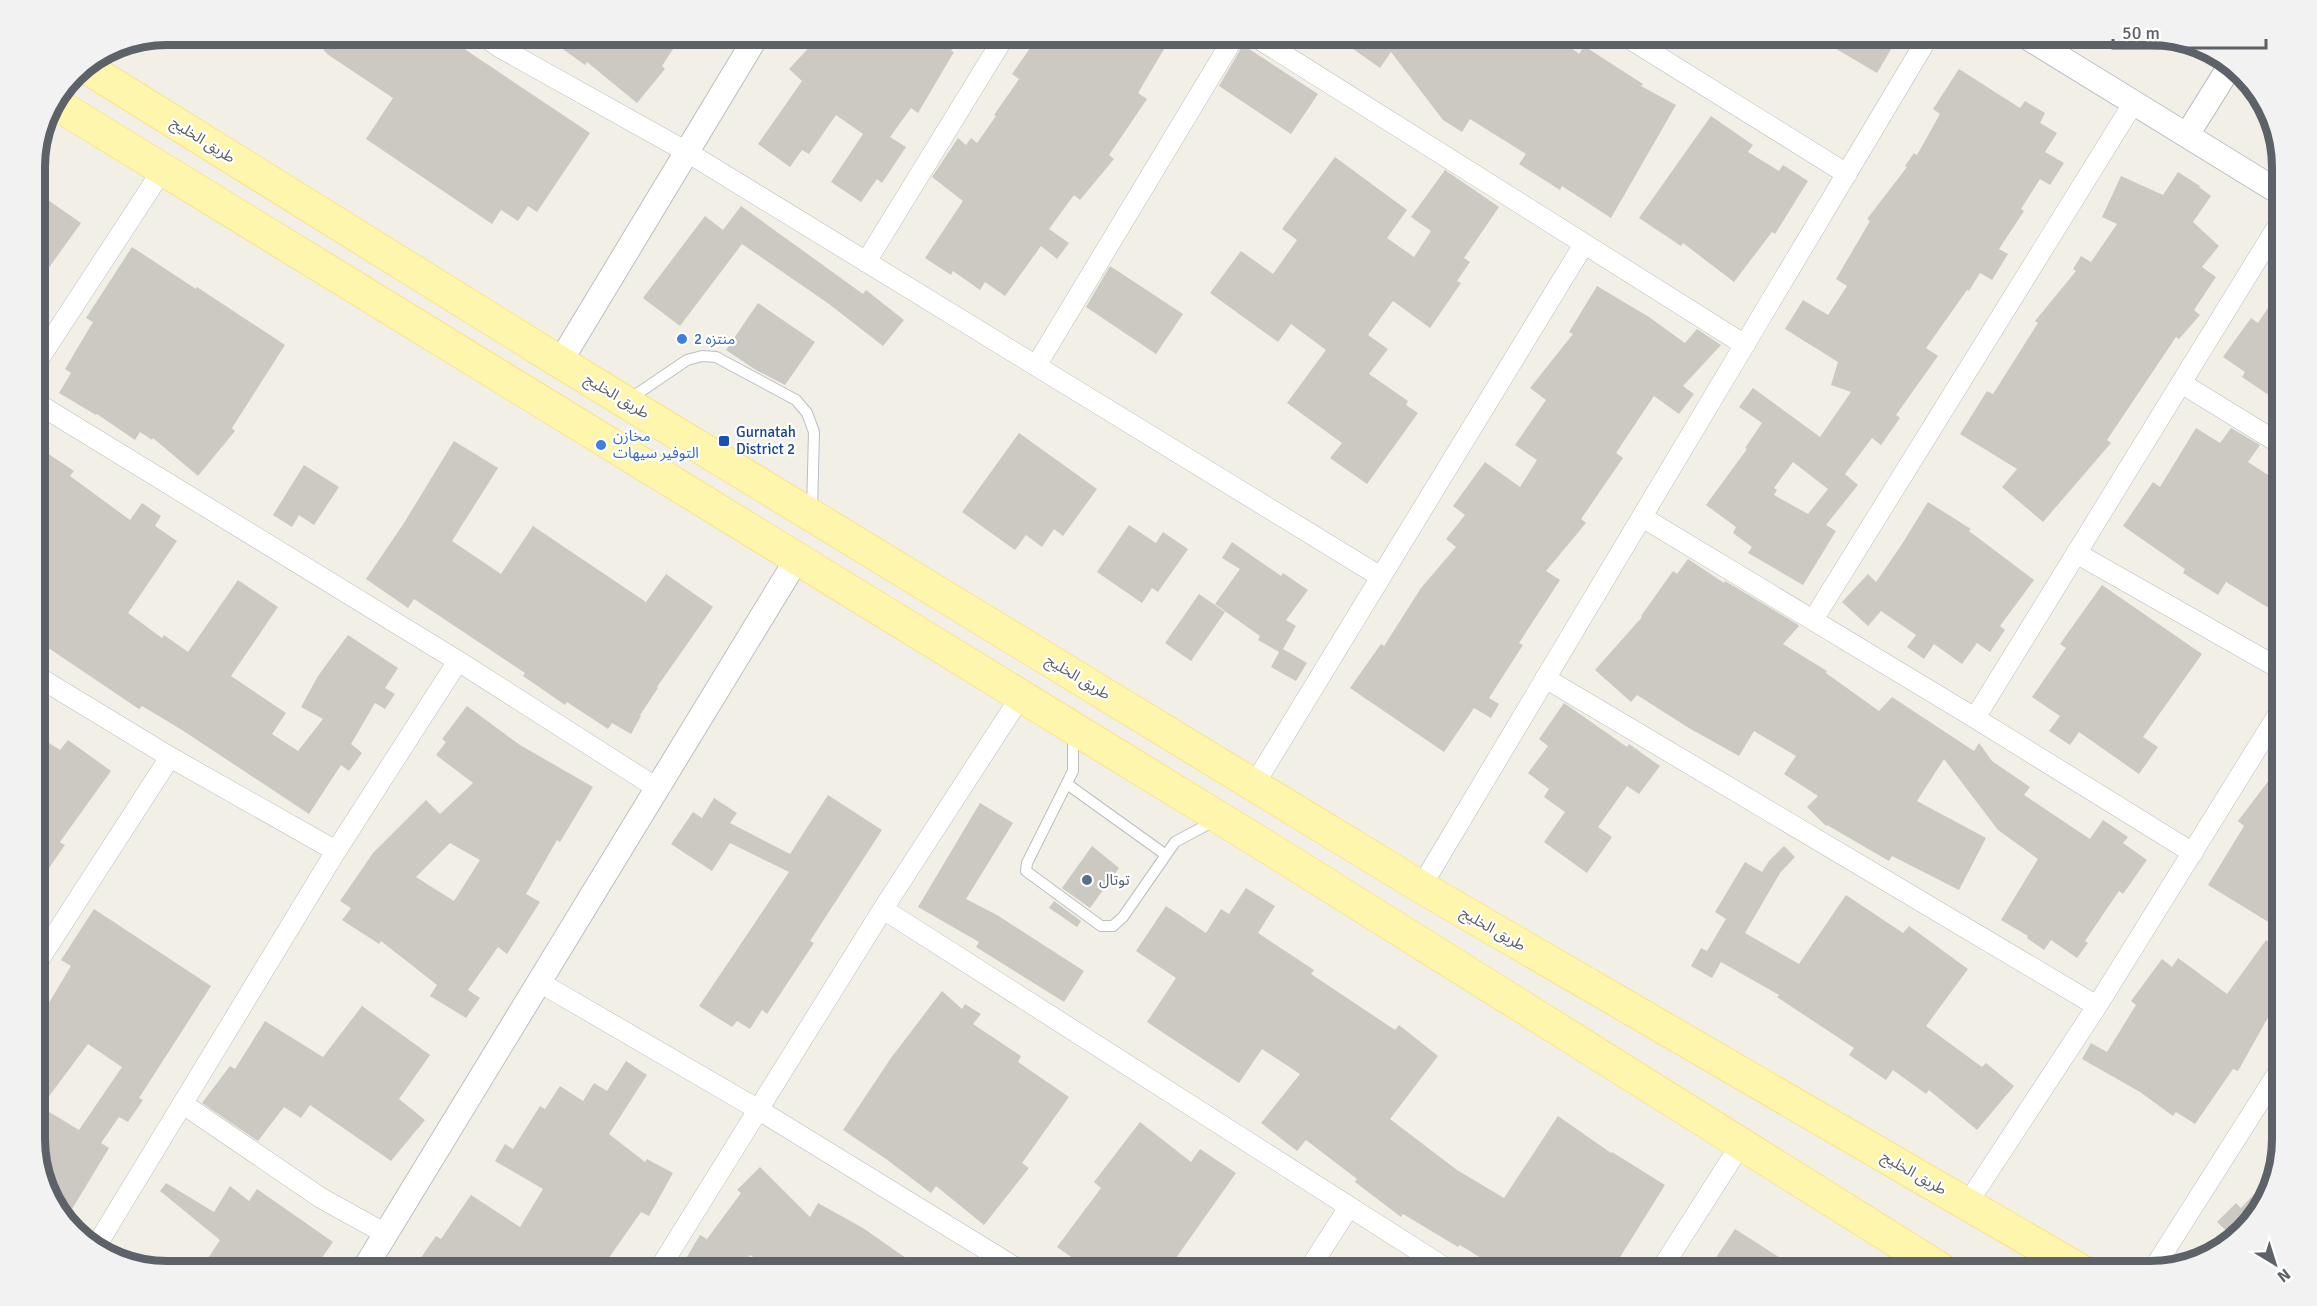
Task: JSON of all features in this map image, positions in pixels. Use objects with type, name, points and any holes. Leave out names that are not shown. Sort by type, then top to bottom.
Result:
[{"type":"main road","name":"طريق الخليج","points":[[92,71],[560,362],[1421,887],[2063,1261]]},
{"type":"main road","points":[[61,107],[1220,818],[1741,1144],[1921,1261]]},
{"type":"street","points":[[509,45],[1381,577]]},
{"type":"street","points":[[560,362],[751,45]]},
{"type":"street","points":[[866,262],[999,45]]},
{"type":"street","points":[[1036,366],[1229,45]]},
{"type":"street","points":[[1268,45],[1745,345]]},
{"type":"street","points":[[1640,45],[1847,174]]},
{"type":"street","points":[[1421,887],[1923,45]]},
{"type":"street","points":[[2040,45],[2272,188]]},
{"type":"street","points":[[2187,135],[2226,72]]},
{"type":"street","points":[[1813,620],[2133,102]]},
{"type":"street","points":[[45,350],[163,170]]},
{"type":"street","points":[[1975,718],[2272,235]]},
{"type":"street","points":[[1254,784],[1584,244]]},
{"type":"street","points":[[2181,383],[2272,440]]},
{"type":"street","points":[[45,408],[458,661],[657,788]]},
{"type":"street","points":[[1642,517],[2193,853]]},
{"type":"street","points":[[2076,553],[2272,664]]},
{"type":"street","points":[[370,1261],[797,559]]},
{"type":"street","points":[[100,1241],[336,850],[458,661]]},
{"type":"street","points":[[1545,678],[2097,1006]]},
{"type":"street","points":[[45,681],[170,757],[336,850]]},
{"type":"street","points":[[665,1261],[884,909],[1021,696]]},
{"type":"street","points":[[1967,1204],[2097,1006],[2272,724]]},
{"type":"street","points":[[45,935],[170,757]]},
{"type":"street","points":[[884,909],[1433,1261]]},
{"type":"street","points":[[539,982],[759,1110],[1004,1261]]},
{"type":"street","points":[[2159,1260],[2272,1082]]},
{"type":"street","points":[[183,1104],[321,1198],[386,1234]]},
{"type":"street","points":[[1667,1261],[1741,1144]]},
{"type":"street","points":[[1315,1261],[1349,1207]]},
{"type":"lane","points":[[626,402],[687,360],[702,356],[716,357],[796,400],[807,413],[814,432],[811,515]]},
{"type":"lane","points":[[1073,728],[1073,771],[1027,863],[1026,871],[1101,926],[1113,926],[1123,917],[1175,842],[1220,818]]},
{"type":"lane","points":[[1066,784],[1166,855]]},
{"type":"building","points":[[319,45],[458,45],[590,133],[537,212],[528,206],[518,221],[501,210],[492,224],[366,139],[393,98],[327,54]]},
{"type":"building","points":[[557,45],[676,45],[662,66],[665,69],[637,103],[587,62],[585,65]]},
{"type":"building","points":[[811,45],[822,45],[826,49],[828,45],[955,45],[951,51],[954,52],[918,113],[911,108],[890,137],[906,147],[882,183],[877,179],[861,202],[831,182],[863,134],[836,115],[809,154],[802,150],[790,167],[758,144],[802,81],[789,69]]},
{"type":"building","points":[[1032,45],[1166,45],[1138,93],[1147,99],[1109,155],[1114,159],[1080,200],[1074,195],[1049,229],[1069,243],[1057,259],[1041,246],[1005,296],[985,282],[980,290],[953,271],[951,275],[925,258],[963,201],[932,177],[958,138],[966,145],[971,138],[977,143],[1019,79],[1012,74]]},
{"type":"building","points":[[1243,45],[1318,94],[1291,134],[1219,86]]},
{"type":"building","points":[[1348,45],[1568,45],[1579,54],[1584,46],[1643,84],[1641,86],[1676,105],[1611,218],[1562,186],[1560,190],[1519,164],[1526,154],[1470,119],[1462,132],[1443,120],[1391,52],[1380,68]]},
{"type":"building","points":[[1830,45],[1894,45],[1877,73]]},
{"type":"building","points":[[1959,69],[2020,108],[2025,101],[2045,113],[2040,123],[2057,133],[2045,152],[2064,163],[2050,185],[2040,179],[2021,209],[2024,211],[1999,249],[2008,254],[1992,280],[1980,273],[1926,348],[1938,356],[1896,415],[1900,418],[1881,445],[1872,438],[1845,474],[1858,485],[1826,525],[1836,531],[1803,585],[1748,553],[1752,547],[1733,533],[1736,527],[1706,505],[1747,449],[1745,448],[1762,423],[1739,407],[1753,388],[1820,437],[1851,392],[1831,385],[1838,362],[1785,329],[1803,300],[1828,315],[1847,286],[1836,279],[1870,221],[1867,219],[1907,167],[1905,166],[1914,153],[1917,155],[1940,114],[1933,109]],"holes":[[[1793,462],[1828,489],[1808,514],[1774,495],[1777,490],[1774,488]]]},
{"type":"building","points":[[1711,116],[1753,145],[1748,152],[1779,171],[1783,165],[1808,181],[1775,234],[1772,232],[1734,282],[1683,243],[1681,246],[1639,218]]},
{"type":"building","points":[[1335,157],[1407,210],[1387,238],[1414,257],[1431,231],[1411,217],[1445,170],[1499,207],[1464,258],[1470,262],[1457,281],[1461,283],[1430,328],[1393,301],[1368,335],[1388,349],[1369,374],[1408,401],[1406,405],[1418,413],[1367,484],[1330,458],[1342,443],[1287,403],[1326,350],[1291,324],[1278,342],[1210,293],[1241,251],[1273,274],[1297,240],[1282,229]]},
{"type":"building","points":[[2178,172],[2211,196],[2193,222],[2219,246],[2202,267],[2216,277],[2194,310],[2200,315],[2179,339],[2176,337],[2107,440],[2111,443],[2043,522],[2002,487],[2017,469],[1960,434],[1987,391],[1993,394],[2038,323],[2035,321],[2076,271],[2073,269],[2081,256],[2091,262],[2117,224],[2102,217],[2121,176],[2163,195]]},
{"type":"building","points":[[45,198],[81,223],[45,273]]},
{"type":"building","points":[[741,206],[863,294],[866,290],[904,320],[883,346],[829,304],[742,244],[680,326],[643,298],[705,216],[723,230]]},
{"type":"building","points":[[132,247],[285,345],[232,428],[235,431],[198,476],[153,438],[152,440],[140,432],[135,440],[97,414],[59,393],[71,373],[65,369],[93,322],[86,318]]},
{"type":"building","points":[[1110,266],[1183,314],[1156,354],[1086,307]]},
{"type":"building","points":[[1597,286],[1649,317],[1685,343],[1697,329],[1721,345],[1683,386],[1694,394],[1679,414],[1654,396],[1616,453],[1623,458],[1581,519],[1586,523],[1546,571],[1560,580],[1519,643],[1523,645],[1489,698],[1499,704],[1491,718],[1474,708],[1444,752],[1350,688],[1381,644],[1384,646],[1421,588],[1456,547],[1446,539],[1465,515],[1453,506],[1485,462],[1520,487],[1537,460],[1515,445],[1546,400],[1530,388],[1573,334],[1569,332]]},
{"type":"building","points":[[2272,302],[2272,393],[2270,396],[2242,377],[2245,372],[2223,357],[2251,318],[2258,323]]},
{"type":"building","points":[[758,303],[815,342],[785,385],[756,370],[726,350]]},
{"type":"building","points":[[2196,428],[2220,443],[2231,428],[2260,445],[2248,462],[2272,478],[2272,610],[2226,582],[2218,595],[2183,573],[2185,569],[2123,526],[2153,482],[2160,487]]},
{"type":"building","points":[[1019,433],[1097,489],[1063,536],[1054,529],[1042,547],[1026,535],[1015,550],[962,512]]},
{"type":"building","points":[[454,441],[498,468],[452,541],[501,574],[533,526],[646,602],[666,574],[713,607],[657,687],[631,734],[612,723],[608,729],[567,702],[565,705],[523,676],[525,673],[414,599],[408,608],[366,579],[404,523]]},
{"type":"building","points":[[45,452],[74,471],[70,476],[130,520],[142,503],[161,516],[155,526],[177,541],[128,613],[162,638],[164,635],[188,652],[238,580],[278,607],[231,676],[286,713],[272,734],[298,751],[323,719],[301,707],[318,676],[348,635],[398,668],[385,688],[395,694],[385,709],[375,703],[351,744],[362,753],[349,771],[341,765],[309,814],[182,730],[142,706],[139,709],[45,646]]},
{"type":"building","points":[[304,465],[339,487],[314,525],[299,515],[292,527],[273,515]]},
{"type":"building","points":[[1928,502],[1971,529],[1969,531],[2034,580],[2000,626],[2005,630],[1990,652],[1977,643],[1962,664],[1934,644],[1924,659],[1907,647],[1916,635],[1881,611],[1868,626],[1842,602],[1868,574],[1876,582]]},
{"type":"building","points":[[1129,525],[1156,543],[1163,532],[1188,549],[1158,592],[1152,588],[1142,603],[1097,572]]},
{"type":"building","points":[[1232,542],[1281,576],[1283,573],[1308,590],[1286,620],[1296,626],[1283,649],[1307,663],[1296,681],[1271,667],[1279,652],[1258,640],[1260,636],[1215,604],[1240,569],[1222,558]]},
{"type":"building","points":[[1688,559],[1724,583],[1725,581],[1797,624],[1799,626],[1783,644],[1827,671],[1826,673],[1879,711],[1892,697],[1974,751],[1979,743],[1992,761],[2030,787],[2024,795],[2090,839],[2103,820],[2128,837],[2123,843],[2147,860],[2123,894],[2119,891],[2085,941],[2088,943],[2077,958],[2051,940],[2044,950],[2027,938],[2028,936],[2001,920],[2038,859],[1998,830],[1944,759],[1917,801],[1986,838],[1959,890],[1892,856],[1889,861],[1826,826],[1807,807],[1818,796],[1784,774],[1796,756],[1754,731],[1739,756],[1637,695],[1631,702],[1595,670],[1642,617],[1673,571],[1677,574]]},
{"type":"building","points":[[2102,585],[2202,654],[2143,737],[2158,747],[2139,774],[2079,732],[2070,745],[2049,731],[2060,716],[2032,697],[2066,648],[2060,644]]},
{"type":"building","points":[[1199,594],[1225,612],[1191,661],[1165,643]]},
{"type":"building","points":[[1564,703],[1627,747],[1629,744],[1660,766],[1639,794],[1627,786],[1598,827],[1612,837],[1587,873],[1544,842],[1565,812],[1544,797],[1549,789],[1528,773],[1548,746],[1539,739]]},
{"type":"building","points":[[467,706],[520,745],[593,787],[560,842],[557,840],[526,894],[540,902],[507,954],[498,947],[468,990],[480,998],[466,1018],[430,996],[437,985],[381,941],[379,944],[342,920],[351,908],[340,901],[373,853],[426,800],[440,814],[473,783],[436,755],[446,742],[442,739]],"holes":[[[450,843],[480,860],[454,901],[416,877]]]},
{"type":"building","points":[[45,740],[60,750],[68,740],[111,771],[60,842],[65,845],[45,874]]},
{"type":"building","points":[[2272,776],[2272,920],[2270,923],[2208,885],[2244,826],[2238,821]]},
{"type":"building","points":[[828,795],[882,830],[810,941],[814,943],[767,1014],[762,1010],[750,1029],[737,1021],[732,1027],[699,1006],[789,872],[730,843],[712,871],[671,844],[693,812],[702,818],[714,798],[737,813],[730,823],[790,854]]},
{"type":"building","points":[[980,803],[1013,823],[966,899],[997,915],[1084,971],[1064,1002],[976,947],[979,942],[918,907]]},
{"type":"building","points":[[1092,846],[1119,868],[1090,908],[1062,888]]},
{"type":"building","points":[[1784,846],[1795,857],[1780,873],[1745,933],[1799,964],[1846,895],[1903,933],[1909,926],[1968,969],[1926,1026],[1982,1067],[1986,1063],[2014,1086],[1977,1130],[1929,1090],[1926,1094],[1893,1070],[1886,1080],[1849,1055],[1854,1048],[1777,997],[1779,995],[1721,962],[1712,978],[1691,966],[1701,948],[1707,951],[1726,919],[1715,912],[1745,862],[1762,872]]},
{"type":"building","points":[[1246,888],[1275,906],[1258,933],[1314,970],[1311,974],[1395,1030],[1399,1025],[1438,1056],[1390,1119],[1457,1170],[1504,1198],[1558,1116],[1611,1153],[1665,1185],[1618,1261],[1613,1259],[1612,1261],[1486,1261],[1460,1245],[1458,1247],[1403,1214],[1401,1217],[1355,1182],[1357,1179],[1306,1140],[1297,1151],[1261,1123],[1300,1074],[1262,1049],[1239,1083],[1147,1022],[1176,978],[1136,951],[1166,906],[1206,933],[1221,909],[1229,914]]},
{"type":"building","points":[[1054,901],[1081,921],[1077,927],[1049,908]]},
{"type":"building","points":[[94,909],[211,986],[139,1098],[143,1100],[128,1122],[119,1117],[101,1143],[109,1148],[70,1213],[61,1200],[47,1163],[45,1109],[79,1130],[122,1067],[88,1044],[45,1102],[45,1009],[71,966],[61,960]]},
{"type":"building","points":[[2266,940],[2272,944],[2272,1010],[2238,1071],[2233,1069],[2195,1124],[2176,1112],[2173,1116],[2140,1092],[2082,1059],[2091,1043],[2107,1052],[2136,1005],[2131,1001],[2162,959],[2172,967],[2178,958],[2227,994]]},
{"type":"building","points":[[942,991],[962,1009],[965,1004],[981,1014],[973,1024],[1021,1056],[1018,1062],[1069,1097],[1022,1163],[1029,1168],[984,1225],[936,1186],[931,1193],[843,1130],[891,1058]]},
{"type":"building","points":[[362,1006],[430,1055],[399,1099],[425,1120],[391,1161],[310,1105],[301,1118],[284,1107],[258,1141],[202,1103],[230,1066],[235,1069],[265,1021],[323,1057]]},
{"type":"building","points":[[626,1061],[647,1075],[609,1134],[645,1162],[647,1159],[673,1173],[649,1216],[641,1212],[607,1261],[419,1261],[436,1236],[441,1239],[471,1195],[520,1227],[543,1189],[495,1161],[505,1144],[513,1149],[540,1106],[545,1109],[560,1086],[583,1101],[594,1083],[607,1091]]},
{"type":"building","points":[[1140,1122],[1191,1162],[1200,1149],[1236,1173],[1176,1258],[1181,1261],[1077,1261],[1057,1247],[1101,1188],[1094,1182]]},
{"type":"building","points":[[760,1167],[810,1217],[818,1203],[863,1228],[910,1261],[760,1261],[750,1255],[747,1261],[685,1261],[700,1235],[707,1239],[741,1193],[737,1190]]},
{"type":"building","points":[[166,1183],[214,1212],[230,1186],[249,1201],[257,1189],[333,1242],[320,1261],[206,1261],[220,1240],[160,1191]]},
{"type":"building","points":[[2264,1184],[2247,1213],[2228,1232],[2217,1222],[2236,1203],[2241,1208]]},
{"type":"building","points":[[1735,1229],[1785,1261],[1714,1261]]},
{"type":"place","name":"منتزه 2","points":[[682,339]]},
{"type":"place","name":"Gurnatah District 2","points":[[724,441]]},
{"type":"place","name":"مخازن التوفير سيهات","points":[[601,445]]},
{"type":"place","name":"توتال","points":[[1087,880]]}]
